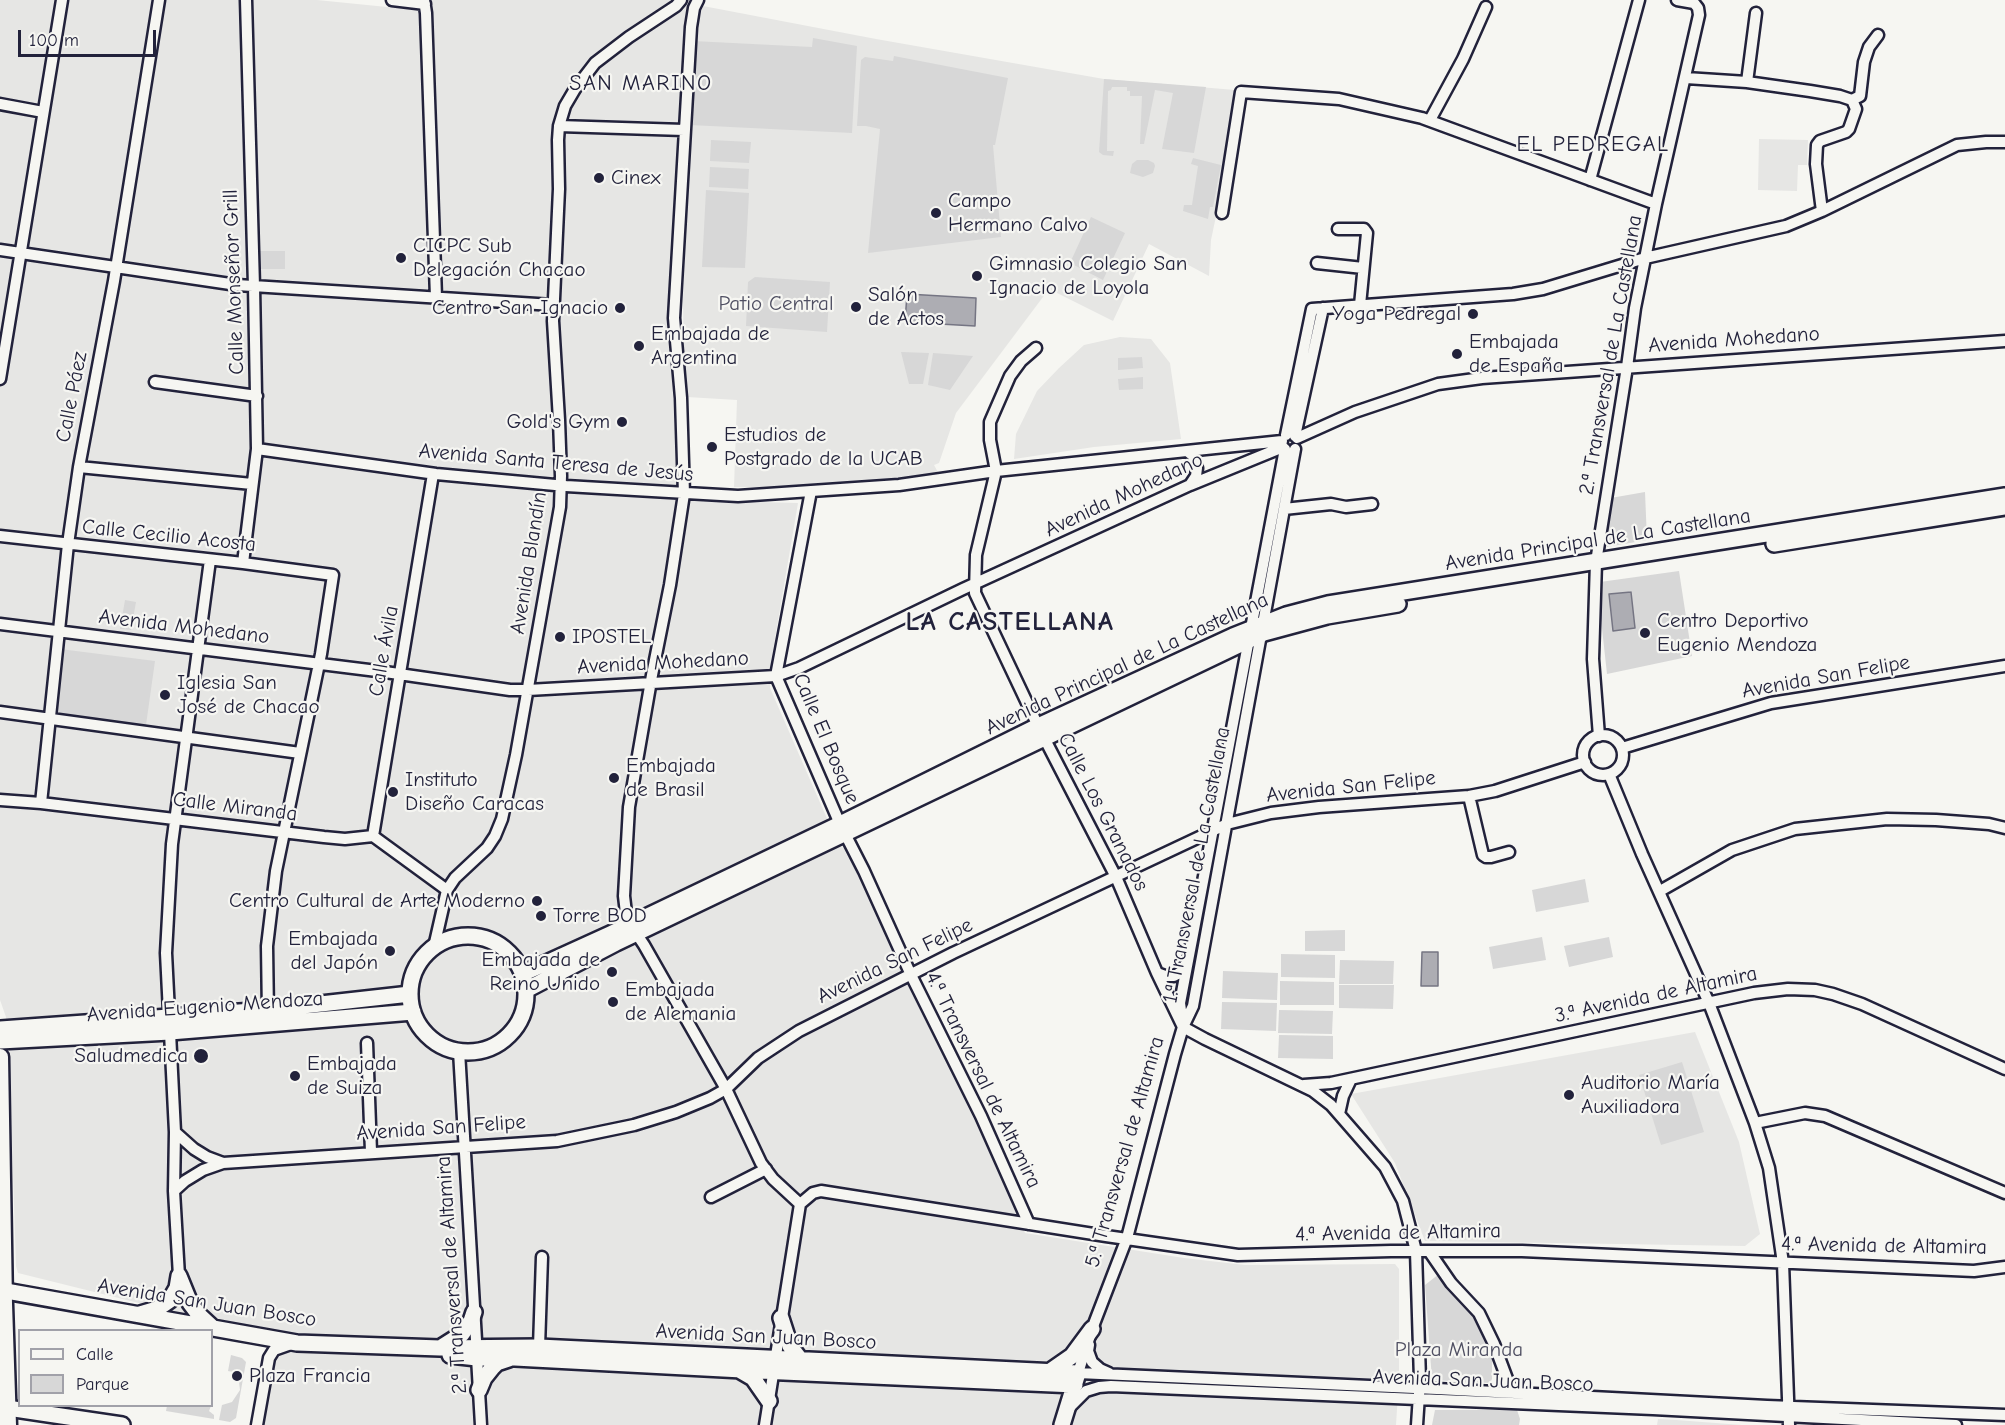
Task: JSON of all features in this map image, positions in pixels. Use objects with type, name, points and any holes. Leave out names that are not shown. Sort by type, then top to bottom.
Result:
[{"type":"main road","points":[[0,1057],[5,1414]]},
{"type":"street","points":[[0,380],[62,0]]},
{"type":"street","name":"Calle Páez","points":[[41,803],[68,544],[79,467],[116,267],[159,0]]},
{"type":"street","name":"Calle Monseñor Grill","points":[[243,563],[257,449],[255,286],[246,0]]},
{"type":"street","points":[[392,0],[425,2],[436,297]]},
{"type":"street","points":[[1590,180],[1639,0]]},
{"type":"street","name":"2.ª Transversal de La Castellana","points":[[1599,736],[1593,659],[1596,567],[1644,258],[1697,24],[1698,8],[1694,3],[1677,0]]},
{"type":"street","points":[[678,3],[696,4],[691,27],[674,318],[681,398],[684,494],[628,819],[624,896],[626,913],[634,929],[726,1089],[766,1169],[773,1179],[800,1204],[765,1425]]},
{"type":"street","name":"Avenida Blandín","points":[[434,947],[447,891],[455,878],[487,848],[495,837],[502,819],[528,690],[560,507],[560,420],[553,305],[559,126],[565,106],[574,89],[595,63],[678,3]]},
{"type":"street","points":[[1430,120],[1469,46],[1486,7]]},
{"type":"street","points":[[1747,82],[1756,13]]},
{"type":"street","points":[[1852,100],[1860,96],[1864,62],[1869,47],[1878,35]]},
{"type":"street","points":[[1686,78],[1747,82],[1840,96],[1852,100],[1856,109],[1849,129],[1838,136],[1820,141],[1817,145],[1816,171],[1821,211]]},
{"type":"street","points":[[1221,213],[1241,92],[1340,99],[1430,120],[1656,204]]},
{"type":"street","points":[[0,104],[43,112]]},
{"type":"street","points":[[559,126],[684,130]]},
{"type":"street","points":[[1338,229],[1364,229],[1367,234],[1360,305],[1513,294],[1543,289],[1644,258],[1776,228],[1821,211],[1957,145],[1986,141],[2005,142]]},
{"type":"street","points":[[0,249],[237,285],[553,305]]},
{"type":"street","points":[[1317,263],[1363,268]]},
{"type":"street","name":"1.ª Transversal de La Castellana","points":[[1183,1027],[1193,1006],[1227,824],[1256,631],[1289,442],[1317,309],[1360,305]]},
{"type":"street","name":"Avenida Mohedano","points":[[0,624],[510,690],[776,676],[800,668],[1190,485],[1355,412],[1438,384],[1482,378],[2005,340]]},
{"type":"street","name":"Calle Los Granados","points":[[1036,348],[1021,361],[1010,376],[990,422],[990,440],[996,471],[976,555],[975,585],[978,601],[1041,732],[1116,877],[1183,1027]]},
{"type":"street","points":[[155,382],[257,396]]},
{"type":"street","name":"Avenida Santa Teresa de Jesús","points":[[257,449],[433,474],[684,494],[738,496],[899,485],[996,471],[1289,442]]},
{"type":"street","name":"1.ª Transversal de La Castellana","points":[[1183,1027],[1180,1003],[1187,963],[1213,830],[1284,509],[1289,442]]},
{"type":"street","points":[[1187,451],[1193,456],[1197,468],[1196,476],[1190,485]]},
{"type":"street","points":[[79,467],[252,484]]},
{"type":"street","name":"Calle Ávila","points":[[373,836],[433,474]]},
{"type":"street","name":"Calle El Bosque","points":[[811,491],[776,676],[843,829]]},
{"type":"street","name":"Avenida Principal de La Castellana","points":[[1596,567],[2005,496]]},
{"type":"street","points":[[1284,509],[1331,504],[1346,507],[1372,504]]},
{"type":"street","name":"Avenida Principal de La Castellana","points":[[522,974],[634,929],[1286,615],[1328,604],[2005,507]]},
{"type":"street","name":"Calle Cecilio Acosta","points":[[0,536],[333,575],[319,664]]},
{"type":"street","points":[[140,1314],[157,1309],[170,1300],[177,1288],[179,1276],[166,953],[171,854],[210,560]]},
{"type":"street","points":[[268,1017],[268,927],[276,871],[319,664]]},
{"type":"street","name":"Avenida San Felipe","points":[[1622,748],[1771,703],[2005,666]]},
{"type":"street","points":[[0,712],[300,753]]},
{"type":"street","points":[[1599,736],[1613,738],[1622,748],[1621,764],[1609,774],[1596,774],[1585,762],[1585,748],[1590,740],[1599,736]]},
{"type":"street","name":"Avenida San Felipe","points":[[174,1191],[203,1170],[223,1163],[557,1141],[612,1130],[676,1112],[726,1089],[758,1058],[779,1042],[911,975],[1227,824],[1271,813],[1495,791],[1585,762]]},
{"type":"street","points":[[1609,774],[1709,1003],[1755,1123],[1769,1168],[1783,1263],[1789,1416]]},
{"type":"street","points":[[1469,795],[1483,855],[1491,857],[1509,852]]},
{"type":"street","name":"Calle Miranda","points":[[0,800],[345,839],[373,836]]},
{"type":"street","points":[[1660,891],[1732,850],[1795,829],[1887,819],[1936,819],[1989,824],[2005,828]]},
{"type":"street","name":"4.ª Transversal de Altamira","points":[[843,829],[873,889],[911,975],[981,1116],[1029,1224]]},
{"type":"street","points":[[373,836],[447,891]]},
{"type":"street","name":"Avenida Principal de La Castellana","points":[[526,990],[634,929]]},
{"type":"street","points":[[459,937],[485,939],[493,942],[508,952],[522,974],[526,999],[522,1016],[507,1037],[493,1047],[484,1050],[459,1051],[442,1046],[421,1028],[413,1012],[411,994],[417,968],[434,947],[459,937]]},
{"type":"street","points":[[1157,973],[1171,977],[1178,975],[1187,963]]},
{"type":"street","name":"3.ª Avenida de Altamira","points":[[1304,1085],[1331,1083],[1754,993],[1788,989],[1815,990],[1862,1004],[2005,1069]]},
{"type":"street","name":"Avenida Eugenio Mendoza","points":[[268,1017],[411,994]]},
{"type":"street","name":"Avenida Eugenio Mendoza","points":[[0,1041],[268,1017],[413,1012]]},
{"type":"street","name":"Avenida Eugenio Mendoza","points":[[0,1029],[170,1025]]},
{"type":"street","points":[[1183,1027],[1304,1085],[1322,1097],[1385,1167],[1403,1201],[1416,1251],[1420,1394],[1417,1425]]},
{"type":"street","name":"5.ª Transversal de Altamira","points":[[1063,1420],[1081,1378],[1092,1329],[1127,1238],[1183,1027]]},
{"type":"street","points":[[367,1043],[371,1152]]},
{"type":"street","name":"2.ª Transversal de Altamira","points":[[459,1051],[481,1425]]},
{"type":"street","points":[[1339,1114],[1343,1096],[1351,1079]]},
{"type":"street","points":[[1755,1123],[1805,1113],[1825,1116],[2005,1193]]},
{"type":"street","name":"Avenida San Felipe","points":[[175,1132],[194,1149],[223,1163]]},
{"type":"street","points":[[711,1197],[766,1169]]},
{"type":"street","name":"4.ª Avenida de Altamira","points":[[800,1204],[813,1193],[821,1191],[1238,1255],[1522,1251],[1974,1271],[2005,1267]]},
{"type":"street","points":[[1429,1251],[1451,1283],[1479,1313],[1509,1384],[1526,1394]]},
{"type":"street","points":[[539,1347],[542,1257]]},
{"type":"street","points":[[179,1276],[190,1303],[212,1327]]},
{"type":"street","name":"Avenida San Juan Bosco","points":[[2,1290],[297,1343],[440,1348],[515,1358],[738,1370],[800,1359],[1046,1377]]},
{"type":"street","points":[[440,1348],[462,1334],[474,1312]]},
{"type":"street","points":[[781,1318],[790,1346],[800,1359]]},
{"type":"street","points":[[1092,1329],[1089,1357],[1100,1369],[1112,1375]]},
{"type":"street","points":[[1063,1420],[1060,1393],[1046,1377],[1072,1356],[1092,1329]]},
{"type":"street","points":[[257,1425],[269,1358],[274,1350],[297,1343]]},
{"type":"street","name":"Avenida San Juan Bosco","points":[[477,1352],[539,1347],[774,1365],[1046,1377],[1081,1378],[1112,1375],[1653,1409],[1956,1425]]},
{"type":"street","points":[[479,1390],[484,1378],[497,1363],[515,1358]]},
{"type":"street","points":[[738,1370],[753,1378],[769,1401]]},
{"type":"street","name":"Avenida San Juan Bosco","points":[[1063,1420],[1070,1405],[1081,1395],[1099,1387],[1526,1394],[1789,1416],[2005,1415]]},
{"type":"street","points":[[5,1414],[122,1425]]},
{"type":"shaded area","points":[[0,0],[317,0],[431,10],[431,0],[689,0],[669,315],[678,500],[798,503],[771,662],[770,688],[839,846],[848,853],[1015,1206],[1025,1233],[1184,1258],[1245,1265],[1395,1264],[1399,1269],[1399,1377],[1396,1425],[263,1425],[280,1332],[171,1311],[18,1273],[9,1047],[6,1017],[0,1000]]},
{"type":"shaded area","points":[[703,6],[1104,79],[1235,90],[1228,159],[1211,240],[1209,276],[1149,244],[1113,321],[1049,289],[956,413],[939,463],[934,465],[940,476],[785,487],[734,487],[737,400],[687,397],[687,386],[684,385],[683,300],[693,41]]},
{"type":"shaded area","points":[[1759,139],[1808,140],[1807,165],[1798,165],[1797,191],[1758,190]]},
{"type":"shaded area","points":[[907,294],[976,298],[975,326],[905,322]]},
{"type":"shaded area","points":[[1120,337],[1151,339],[1170,363],[1181,439],[1094,447],[1014,459],[1016,434],[1037,391],[1084,345]]},
{"type":"shaded area","points":[[1631,592],[1635,628],[1613,631],[1609,594]]},
{"type":"shaded area","points":[[1422,952],[1438,952],[1438,986],[1421,986]]},
{"type":"shaded area","points":[[1695,1032],[1739,1142],[1760,1234],[1745,1246],[1425,1241],[1395,1163],[1351,1094]]},
{"type":"shaded area","points":[[1658,1419],[1676,1420],[1742,1425],[1657,1425]]},
{"type":"green space","points":[[813,38],[857,46],[852,133],[690,125],[693,41],[812,47]]},
{"type":"green space","points":[[894,56],[1008,78],[995,145],[993,145],[1001,237],[868,253],[880,129],[857,126],[861,60],[865,57],[893,61]]},
{"type":"green space","points":[[1104,79],[1206,87],[1194,153],[1162,149],[1173,93],[1155,90],[1144,144],[1140,144],[1142,96],[1130,96],[1127,87],[1112,87],[1108,91],[1107,151],[1114,151],[1113,156],[1099,152]]},
{"type":"green space","points":[[711,140],[751,142],[749,163],[710,161]]},
{"type":"green space","points":[[1193,158],[1221,165],[1213,207],[1210,207],[1208,219],[1183,211],[1184,205],[1192,205],[1198,166],[1191,164]]},
{"type":"green space","points":[[1137,160],[1148,160],[1154,163],[1153,173],[1143,177],[1130,173],[1132,164]]},
{"type":"green space","points":[[710,167],[749,169],[748,189],[709,187]]},
{"type":"green space","points":[[706,190],[749,193],[745,268],[702,267]]},
{"type":"green space","points":[[1091,217],[1125,233],[1103,280],[1070,263]]},
{"type":"green space","points":[[260,251],[285,251],[285,269],[260,269]]},
{"type":"green space","name":"Patio Central","points":[[755,277],[830,282],[827,332],[746,326],[748,282]]},
{"type":"green space","points":[[901,352],[929,353],[923,384],[909,384]]},
{"type":"green space","points":[[933,353],[973,356],[950,390],[928,385]]},
{"type":"green space","points":[[1142,357],[1143,368],[1118,370],[1118,358]]},
{"type":"green space","points":[[1143,377],[1143,389],[1119,390],[1118,379]]},
{"type":"green space","points":[[1645,492],[1647,540],[1607,547],[1605,499]]},
{"type":"green space","name":"Centro Deportivo Eugenio Mendoza","points":[[1679,571],[1692,656],[1607,674],[1600,610],[1600,582]]},
{"type":"green space","points":[[125,600],[136,602],[131,630],[120,629]]},
{"type":"green space","points":[[60,649],[155,661],[146,725],[52,713]]},
{"type":"green space","points":[[1585,879],[1589,902],[1536,912],[1532,890]]},
{"type":"green space","points":[[1345,930],[1345,951],[1305,951],[1305,931]]},
{"type":"green space","points":[[1542,937],[1546,960],[1493,969],[1489,947]]},
{"type":"green space","points":[[1609,937],[1613,957],[1569,967],[1564,946]]},
{"type":"green space","points":[[1281,954],[1335,955],[1335,978],[1281,977]]},
{"type":"green space","points":[[1340,960],[1394,961],[1393,984],[1339,984]]},
{"type":"green space","points":[[1223,971],[1278,973],[1277,1000],[1222,998]]},
{"type":"green space","points":[[1280,981],[1334,982],[1334,1005],[1280,1005]]},
{"type":"green space","points":[[1339,985],[1394,985],[1393,1009],[1339,1008]]},
{"type":"green space","points":[[1222,1002],[1277,1003],[1276,1031],[1221,1029]]},
{"type":"green space","points":[[1279,1010],[1333,1011],[1332,1034],[1278,1033]]},
{"type":"green space","points":[[1279,1035],[1333,1036],[1333,1059],[1278,1058]]},
{"type":"green space","points":[[1682,1062],[1704,1132],[1661,1145],[1639,1075]]},
{"type":"green space","name":"Plaza Miranda","points":[[1439,1274],[1477,1317],[1492,1349],[1490,1383],[1432,1380],[1425,1285]]},
{"type":"green space","points":[[231,1355],[242,1358],[246,1362],[236,1418],[230,1422],[219,1420],[222,1405],[232,1402],[240,1390],[237,1377],[233,1372],[228,1371]]},
{"type":"green space","points":[[167,1407],[211,1407],[209,1411],[214,1415],[214,1419],[166,1411]]},
{"type":"green space","points":[[1435,1410],[1517,1410],[1520,1419],[1519,1425],[1432,1425]]},
{"type":"place","name":"Cinex","points":[[599,178]]},
{"type":"place","name":"Campo Hermano Calvo","points":[[936,213]]},
{"type":"place","name":"CICPC Sub Delegación Chacao","points":[[401,258]]},
{"type":"place","name":"Gimnasio Colegio San Ignacio de Loyola","points":[[977,276]]},
{"type":"place","name":"Salón de Actos","points":[[856,307]]},
{"type":"place","name":"Centro San Ignacio","points":[[620,308]]},
{"type":"place","name":"Yoga Pedregal","points":[[1473,314]]},
{"type":"place","name":"Embajada de Argentina","points":[[639,346]]},
{"type":"place","name":"Embajada de España","points":[[1457,354]]},
{"type":"place","name":"Gold's Gym","points":[[622,422]]},
{"type":"place","name":"Estudios de Postgrado de la UCAB","points":[[712,447]]},
{"type":"place","name":"Centro Deportivo Eugenio Mendoza","points":[[1645,633]]},
{"type":"place","name":"IPOSTEL","points":[[560,637]]},
{"type":"place","name":"Iglesia San José de Chacao","points":[[165,695]]},
{"type":"place","name":"Embajada de Brasil","points":[[614,778]]},
{"type":"place","name":"Instituto Diseño Caracas","points":[[393,792]]},
{"type":"place","name":"Centro Cultural de Arte Moderno","points":[[537,901]]},
{"type":"place","name":"Torre BOD","points":[[541,916]]},
{"type":"place","name":"Embajada del Japón","points":[[390,951]]},
{"type":"place","name":"Embajada de Reino Unido","points":[[612,972]]},
{"type":"place","name":"Embajada de Alemania","points":[[613,1002]]},
{"type":"place","name":"Saludmedica","points":[[201,1056]]},
{"type":"place","name":"Embajada de Suiza","points":[[295,1076]]},
{"type":"place","name":"Auditorio María Auxiliadora","points":[[1569,1095]]},
{"type":"place","name":"Plaza Francia","points":[[237,1376]]},
{"type":"district","name":"SAN MARINO","points":[[641,84]]},
{"type":"district","name":"EL PEDREGAL","points":[[1593,145]]},
{"type":"district","name":"LA CASTELLANA","points":[[1010,622]]}]
